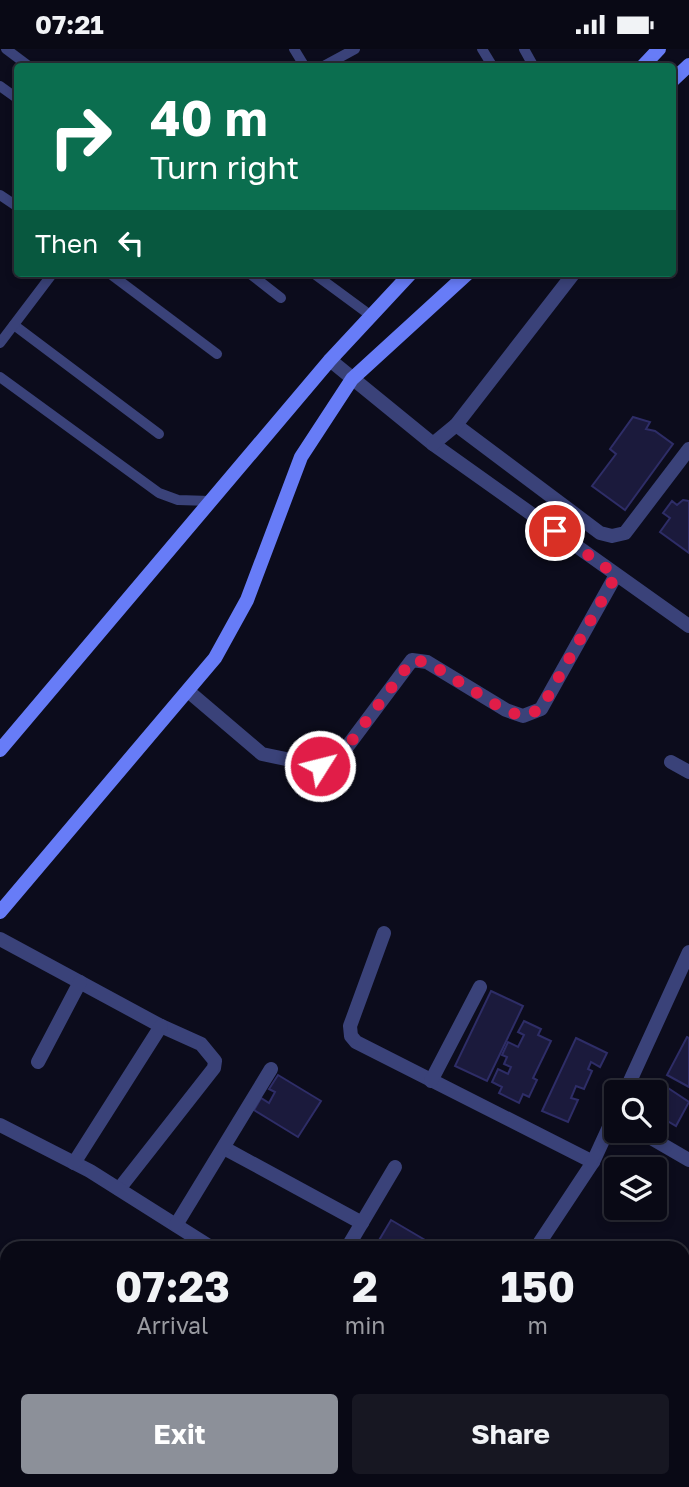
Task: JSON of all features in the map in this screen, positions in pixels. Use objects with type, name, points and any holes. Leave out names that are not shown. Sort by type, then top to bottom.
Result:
[{"type":"main road","points":[[646,63],[659,49]]},
{"type":"main road","points":[[0,750],[330,360],[407,277]]},
{"type":"main road","points":[[0,912],[215,658],[247,600],[301,457],[352,379],[464,277]]},
{"type":"street","points":[[433,444],[456,425],[571,277]]},
{"type":"street","points":[[330,360],[433,444],[689,626]]},
{"type":"street","points":[[456,425],[600,533],[612,536],[625,533],[689,449]]},
{"type":"street","points":[[188,691],[262,754],[320,766],[341,755],[412,660],[427,662],[506,711],[523,716],[541,709],[616,575]]},
{"type":"street","points":[[671,762],[689,772]]},
{"type":"street","points":[[384,933],[350,1026],[351,1036],[364,1047],[593,1162]]},
{"type":"street","points":[[0,939],[161,1026],[201,1044],[211,1052],[214,1068],[119,1189]]},
{"type":"street","points":[[630,1080],[689,952]]},
{"type":"street","points":[[38,1062],[80,982]]},
{"type":"street","points":[[431,1081],[480,987]]},
{"type":"street","points":[[74,1163],[161,1026]]},
{"type":"street","points":[[176,1225],[271,1069]]},
{"type":"street","points":[[0,1125],[74,1163],[201,1241]]},
{"type":"street","points":[[541,1241],[593,1162],[604,1138]]},
{"type":"street","points":[[660,1143],[689,1160]]},
{"type":"street","points":[[224,1149],[362,1223]]},
{"type":"street","points":[[351,1241],[395,1167]]},
{"type":"lane","points":[[6,49],[25,63]]},
{"type":"lane","points":[[329,63],[355,49]]},
{"type":"lane","points":[[0,343],[50,277]]},
{"type":"lane","points":[[114,277],[217,354]]},
{"type":"lane","points":[[253,277],[281,298]]},
{"type":"lane","points":[[318,277],[370,315]]},
{"type":"lane","points":[[14,325],[159,434]]},
{"type":"lane","points":[[0,391],[4,379],[159,493],[178,500],[210,501]]},
{"type":"building","points":[[633,417],[650,422],[646,429],[655,431],[673,444],[625,510],[592,486],[616,454],[610,449]]},
{"type":"building","points":[[683,500],[689,501],[689,553],[660,532],[670,518],[663,513],[672,501],[677,505]]},
{"type":"building","points":[[491,991],[523,1006],[487,1081],[455,1066]]},
{"type":"building","points":[[524,1021],[541,1029],[538,1035],[551,1041],[533,1078],[537,1080],[529,1097],[523,1094],[519,1103],[499,1093],[502,1087],[492,1082],[498,1069],[508,1074],[511,1067],[504,1064],[507,1057],[502,1055],[508,1042],[518,1047],[524,1035],[518,1032]]},
{"type":"building","points":[[687,1037],[689,1038],[689,1087],[667,1075]]},
{"type":"building","points":[[576,1038],[607,1053],[600,1067],[591,1062],[588,1069],[592,1071],[584,1089],[576,1086],[571,1098],[578,1100],[568,1122],[542,1111]]},
{"type":"building","points":[[278,1075],[321,1101],[298,1137],[254,1110],[261,1098],[269,1103],[275,1092],[269,1089]]},
{"type":"building","points":[[667,1087],[689,1102],[676,1126],[667,1121]]},
{"type":"building","points":[[391,1220],[427,1241],[379,1241]]},
{"type":"route","points":[[320,766],[341,755],[412,660],[427,662],[506,711],[523,716],[541,709],[616,575],[555,531]]}]
